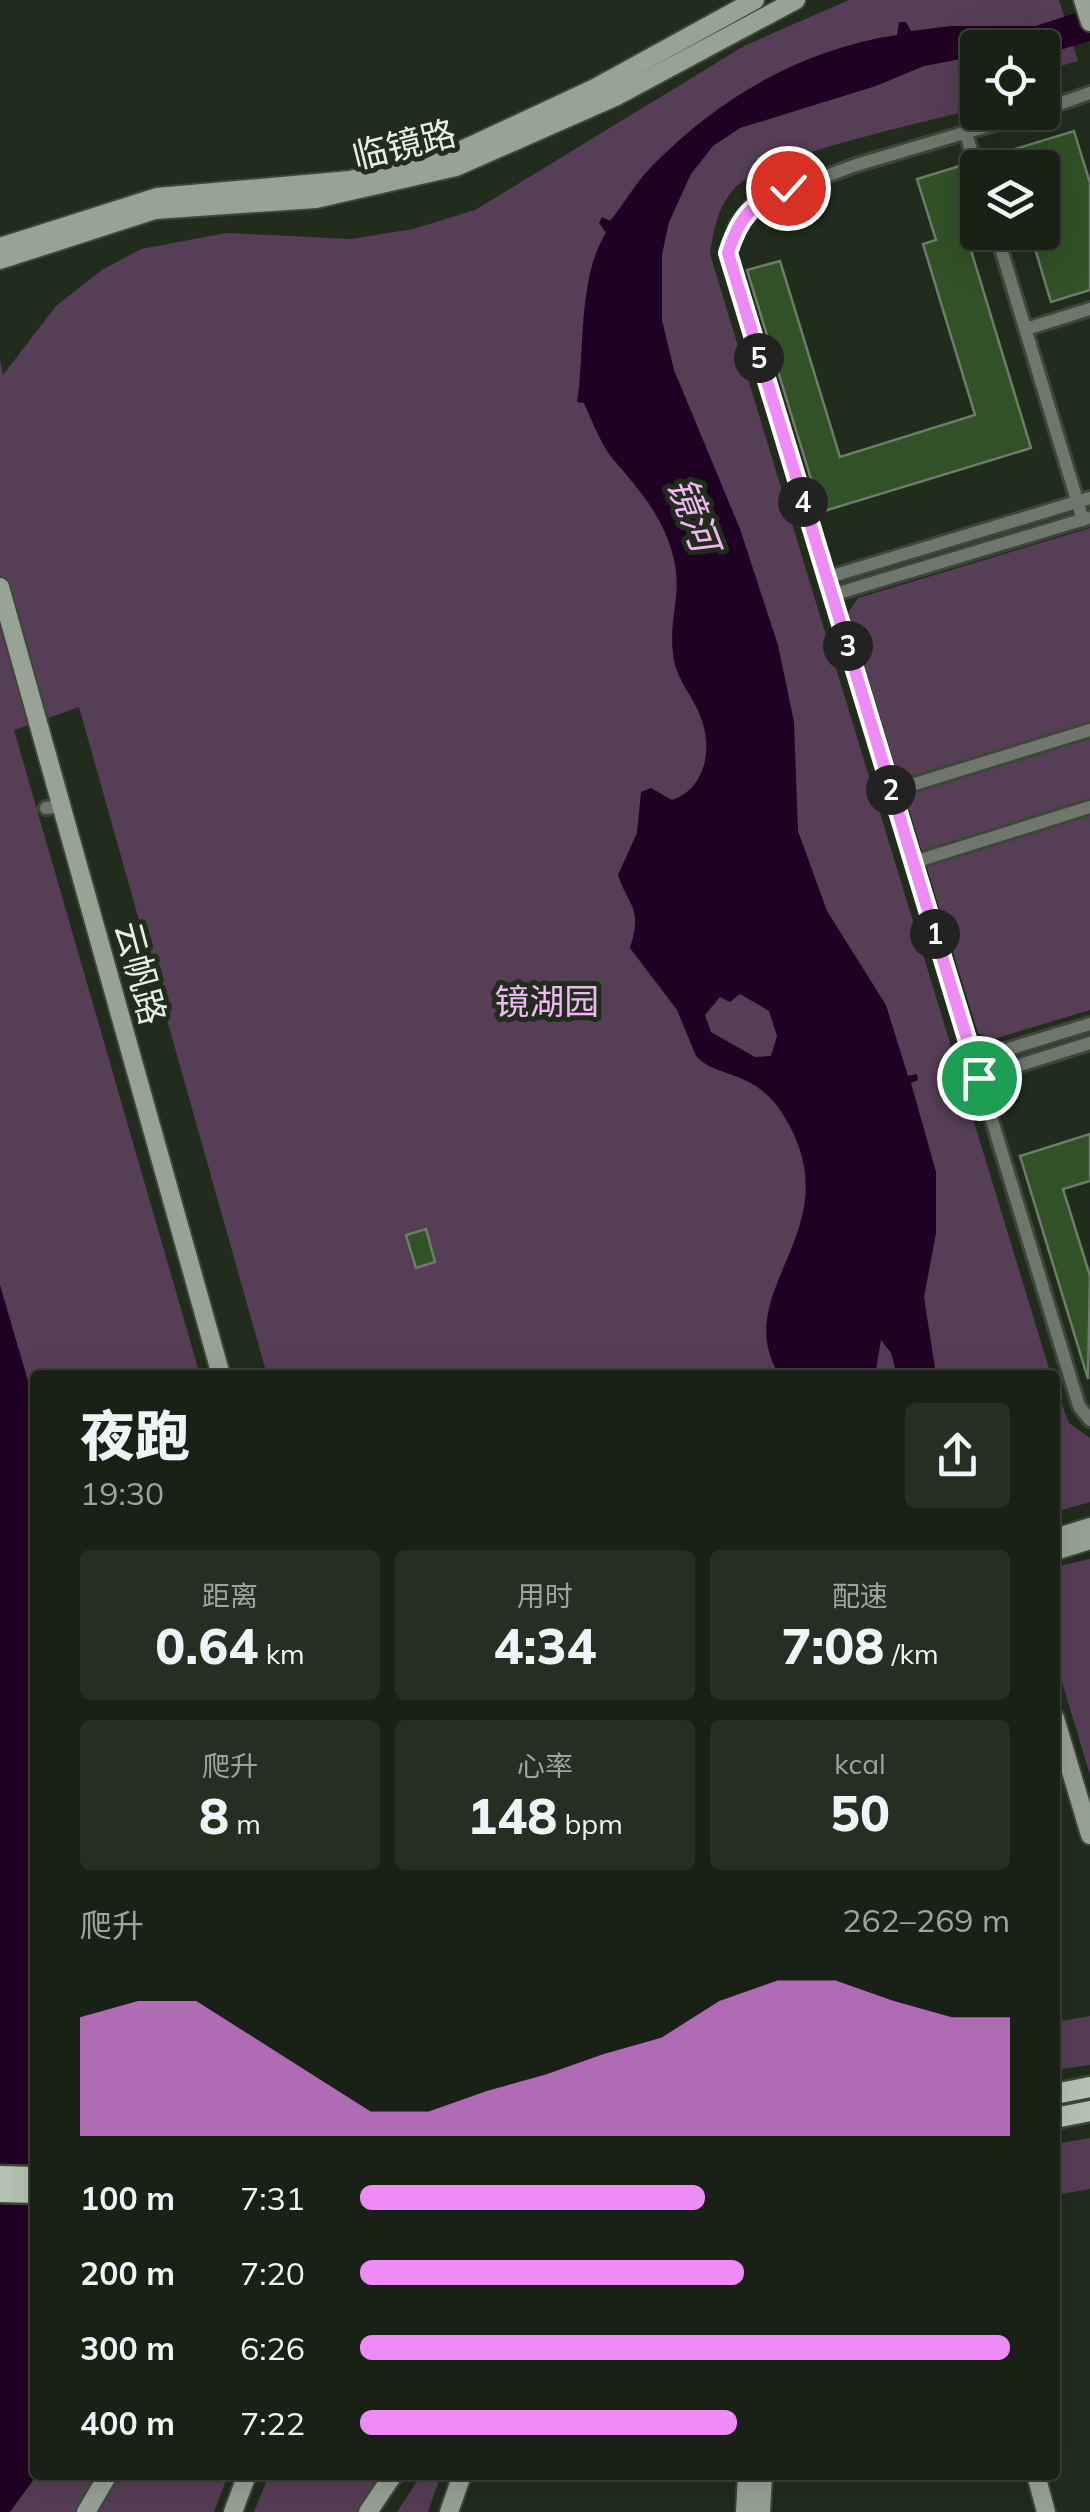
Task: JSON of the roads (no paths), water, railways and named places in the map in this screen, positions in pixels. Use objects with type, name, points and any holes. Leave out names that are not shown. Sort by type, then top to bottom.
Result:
[{"type":"main road","points":[[1060,2093],[1090,2087]]},
{"type":"main road","points":[[1060,2117],[1090,2111]]},
{"type":"main road","points":[[0,2176],[30,2177]]},
{"type":"main road","points":[[0,2192],[30,2193]]},
{"type":"street","name":"临镜路","points":[[0,247],[157,197],[350,180],[450,155],[582,95],[755,0]]},
{"type":"street","name":"临镜路","points":[[0,260],[156,210],[316,199],[456,167],[615,97],[796,0]]},
{"type":"street","points":[[1060,104],[1090,94]]},
{"type":"street","points":[[976,130],[839,171],[754,203],[737,224],[728,253],[1078,1406],[1090,1420]]},
{"type":"street","points":[[966,133],[971,150]]},
{"type":"street","points":[[832,595],[1087,519],[1002,250]]},
{"type":"street","points":[[1026,329],[1090,309]]},
{"type":"street","points":[[826,578],[1084,500]]},
{"type":"street","name":"云帆路","points":[[0,586],[54,807],[220,1370]]},
{"type":"street","points":[[892,791],[1090,730]]},
{"type":"street","points":[[914,862],[1090,808]]},
{"type":"street","points":[[974,1060],[1090,1024]]},
{"type":"street","points":[[979,1078],[1090,1044]]},
{"type":"street","points":[[1060,1536],[1090,1527]]},
{"type":"street","points":[[1060,1549],[1090,1540]]},
{"type":"street","points":[[1060,1735],[1090,1835]]},
{"type":"street","points":[[86,2512],[105,2480]]},
{"type":"street","points":[[233,2512],[245,2480]]},
{"type":"street","points":[[368,2512],[390,2480]]},
{"type":"street","points":[[448,2512],[460,2480]]},
{"type":"street","points":[[745,2512],[747,2480]]},
{"type":"street","points":[[761,2512],[764,2480]]},
{"type":"street","points":[[1037,2480],[1046,2512]]},
{"type":"water","name":"镜河","points":[[1090,8],[1090,41],[1060,50],[1060,30],[960,30],[960,59],[924,66],[876,86],[740,128],[713,146],[691,174],[669,222],[662,255],[662,320],[674,370],[740,529],[778,645],[794,722],[798,831],[827,911],[886,1005],[908,1076],[917,1074],[918,1080],[911,1083],[936,1172],[936,1233],[924,1297],[935,1370],[896,1370],[891,1353],[881,1340],[876,1370],[777,1370],[767,1343],[768,1312],[801,1221],[806,1187],[800,1149],[778,1107],[767,1095],[696,1056],[677,1010],[630,948],[635,916],[618,875],[637,833],[641,792],[651,788],[672,800],[691,788],[702,770],[706,735],[673,654],[677,587],[668,540],[650,506],[608,452],[584,403],[577,402],[586,294],[590,272],[606,233],[599,223],[602,217],[610,221],[652,166],[705,119],[764,80],[795,65],[862,42],[897,35],[899,22],[906,22],[911,31],[951,26],[1036,26]],"holes":[[[740,994],[769,1011],[777,1036],[771,1056],[755,1057],[711,1032],[705,1015],[720,997],[730,1002]]]},
{"type":"water","points":[[0,1285],[30,1388],[30,2480],[33,2480],[10,2512],[0,2512]]},
{"type":"park label","name":"镜湖园","points":[[547,1002]]}]
